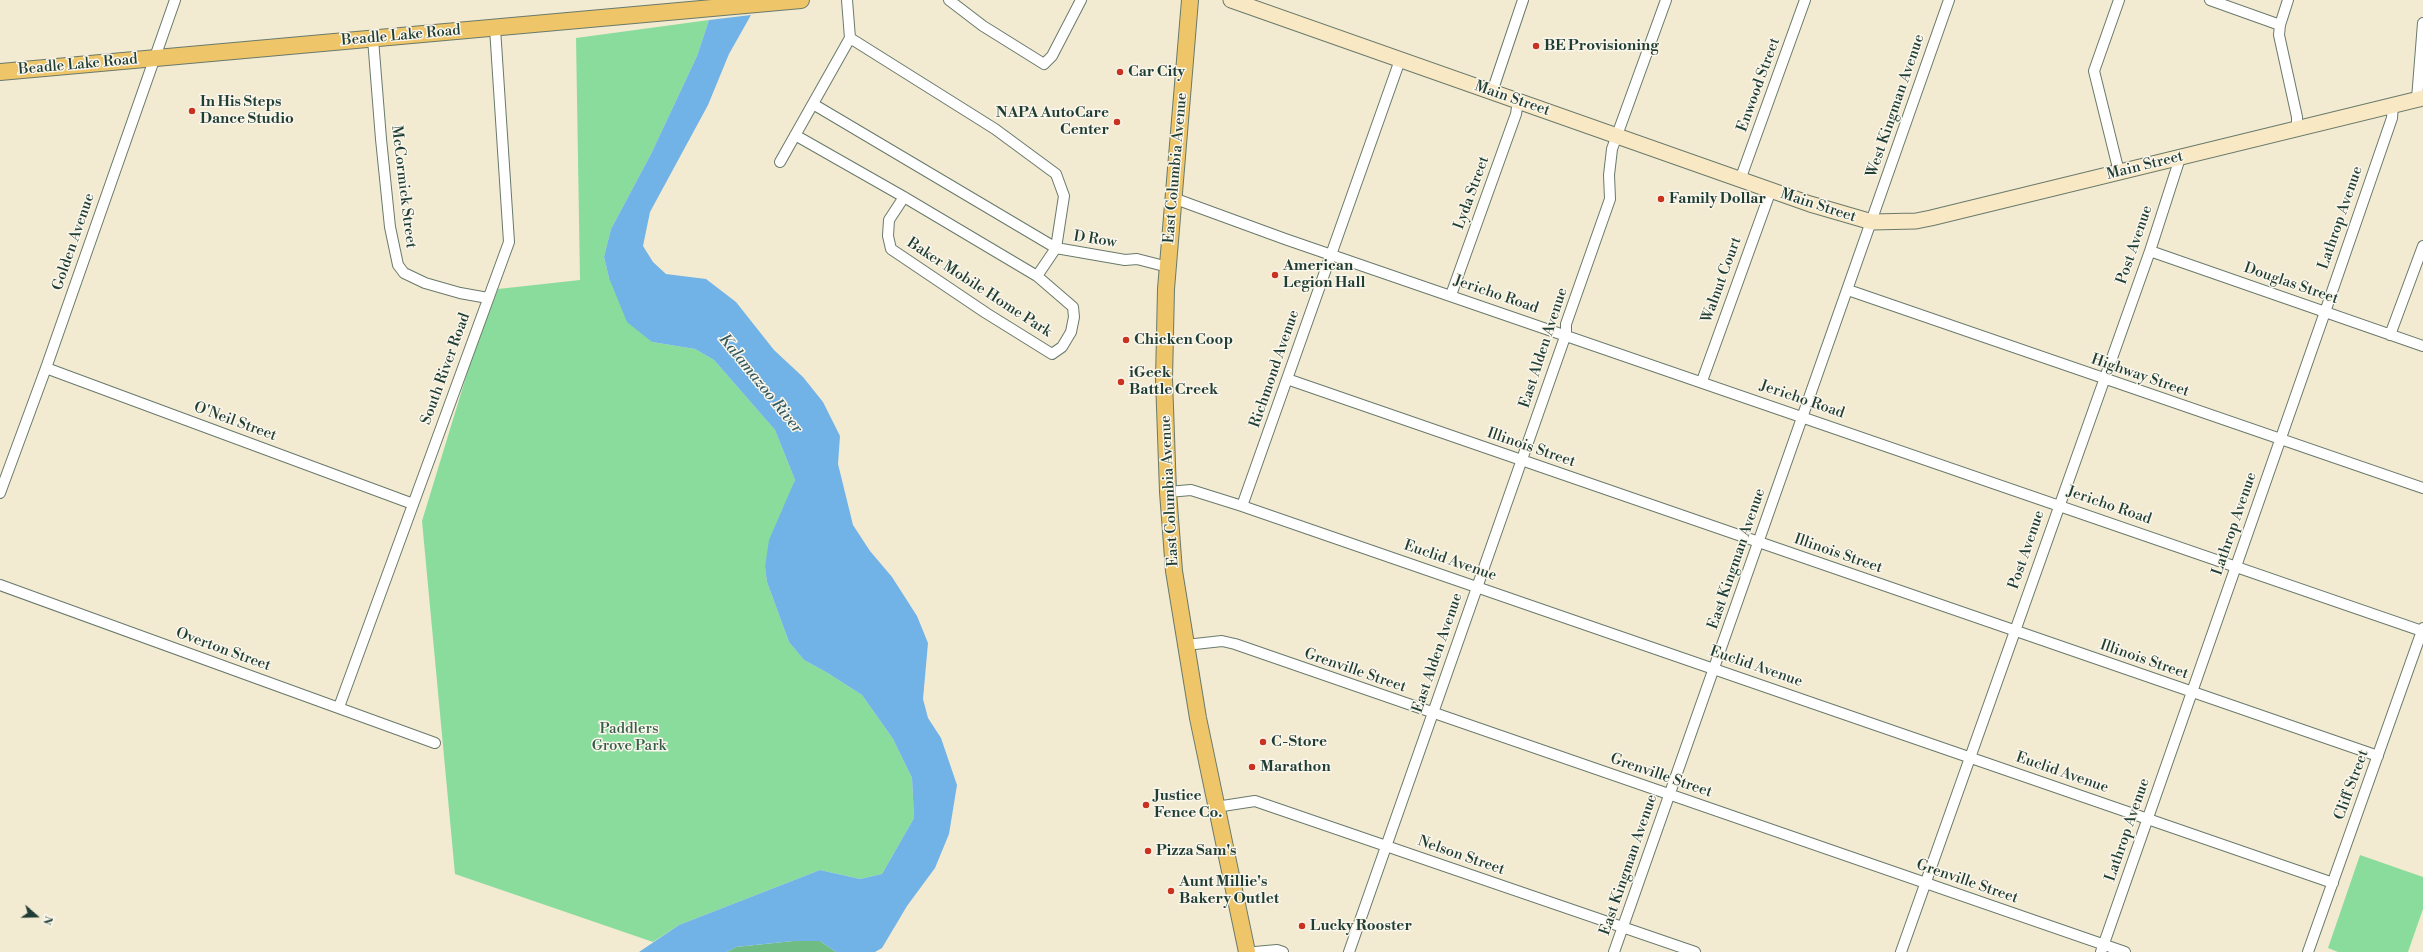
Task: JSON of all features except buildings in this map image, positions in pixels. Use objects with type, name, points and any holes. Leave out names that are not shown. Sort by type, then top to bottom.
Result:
[{"type":"main road","name":"Beadle Lake Road","points":[[0,72],[802,0]]},
{"type":"main road","name":"East Columbia Avenue","points":[[1190,0],[1167,270],[1164,378],[1168,492],[1174,571],[1186,645],[1216,807],[1247,952]]},
{"type":"street","name":"Golden Avenue","points":[[0,493],[46,368],[175,0]]},
{"type":"street","points":[[780,162],[850,38],[847,0]]},
{"type":"street","points":[[949,0],[983,26],[1044,64],[1052,56],[1081,0]]},
{"type":"street","name":"Main Street","points":[[1231,0],[1740,180],[1837,213],[1872,222],[1916,221],[2420,99]]},
{"type":"street","points":[[1492,92],[1523,0]]},
{"type":"street","name":"East Alden Avenue","points":[[1349,952],[1566,334],[1566,324],[1610,199],[1609,175],[1612,149],[1618,136],[1666,0]]},
{"type":"street","name":"Enwood Street","points":[[1740,180],[1805,0]]},
{"type":"street","name":"West Kingman Avenue","points":[[1872,222],[1949,0]]},
{"type":"street","points":[[2118,172],[2094,71],[2119,0]]},
{"type":"street","points":[[2210,0],[2280,25]]},
{"type":"street","points":[[2288,0],[2280,25],[2279,35],[2297,117],[2297,128]]},
{"type":"street","points":[[2420,99],[2423,23]]},
{"type":"street","name":"South River Road","points":[[339,707],[508,242],[495,28]]},
{"type":"street","points":[[850,38],[995,129],[1056,174],[1064,196],[1056,248],[1037,276]]},
{"type":"street","name":"McCormick Street","points":[[373,39],[382,154],[390,227],[398,265],[404,273],[425,283],[460,293],[488,298]]},
{"type":"street","name":"Richmond Avenue","points":[[1242,506],[1400,60]]},
{"type":"street","name":"Lyda Street","points":[[1451,295],[1516,114],[1518,101]]},
{"type":"street","points":[[813,104],[1056,248]]},
{"type":"street","name":"Lathrop Avenue","points":[[2102,948],[2392,118],[2393,105]]},
{"type":"street","name":"Baker Mobile Home Park","points":[[795,135],[904,197],[1037,276],[1073,307],[1074,317],[1071,332],[1062,347],[1052,354],[986,313],[891,249],[888,236],[889,220],[904,197]]},
{"type":"street","name":"Post Avenue","points":[[1901,952],[2150,251],[2180,158]]},
{"type":"street","name":"Walnut Court","points":[[1702,381],[1771,190]]},
{"type":"street","name":"Jericho Road","points":[[1173,198],[1803,417],[2423,629]]},
{"type":"street","name":"East Kingman Avenue","points":[[1614,952],[1872,222]]},
{"type":"street","points":[[2390,335],[2423,246]]},
{"type":"street","name":"D Row","points":[[1056,248],[1129,260],[1137,259],[1167,270]]},
{"type":"street","name":"Douglas Street","points":[[2150,251],[2423,346]]},
{"type":"street","name":"Highway Street","points":[[1848,290],[2423,488]]},
{"type":"street","name":"O'Neil Street","points":[[46,368],[413,504]]},
{"type":"street","name":"Illinois Street","points":[[1287,379],[2014,632],[2378,756]]},
{"type":"street","name":"Euclid Avenue","points":[[1168,492],[1191,490],[1242,506],[2333,882]]},
{"type":"street","name":"Overton Street","points":[[0,585],[435,743]]},
{"type":"street","name":"Cliff Street","points":[[2308,952],[2423,629]]},
{"type":"street","name":"Grenville Street","points":[[1186,645],[1222,641],[1228,642],[1926,883],[2102,948],[2125,952]]},
{"type":"street","name":"Nelson Street","points":[[1216,807],[1255,801],[1695,952]]},
{"type":"street","points":[[1255,952],[1277,950],[1283,952]]},
{"type":"green space","name":"Paddlers Grove Park","points":[[709,20],[697,56],[651,154],[611,229],[604,257],[609,278],[652,342],[695,349],[714,360],[775,430],[795,480],[765,567],[767,582],[789,642],[804,660],[862,695],[893,739],[912,778],[914,818],[882,874],[860,879],[820,870],[679,925],[653,942],[455,874],[422,521],[469,367],[498,289],[580,280],[576,38]]},
{"type":"green space","points":[[2360,855],[2423,877],[2423,909],[2408,952],[2338,952],[2328,948]]},
{"type":"green space","points":[[793,941],[820,941],[836,952],[727,952],[736,947]]},
{"type":"water","name":"Kalamazoo River","points":[[751,15],[729,54],[708,105],[650,212],[643,246],[653,262],[666,274],[706,279],[736,302],[774,350],[803,377],[823,402],[840,436],[838,464],[853,525],[870,551],[892,577],[917,616],[928,643],[923,699],[928,718],[941,738],[957,785],[949,834],[935,868],[907,906],[882,948],[875,952],[836,952],[820,941],[793,941],[736,947],[727,952],[639,952],[679,925],[820,870],[860,879],[882,874],[914,818],[912,778],[893,739],[862,695],[804,660],[789,642],[767,582],[765,567],[769,540],[795,480],[775,430],[714,360],[695,349],[652,342],[627,322],[609,278],[604,257],[611,229],[651,154],[697,56],[709,20]]},
{"type":"place","name":"BE Provisioning","points":[[1536,46]]},
{"type":"place","name":"Car City","points":[[1120,72]]},
{"type":"place","name":"In His Steps Dance Studio","points":[[192,111]]},
{"type":"place","name":"NAPA AutoCare Center","points":[[1117,122]]},
{"type":"place","name":"Family Dollar","points":[[1661,199]]},
{"type":"place","name":"American Legion Hall","points":[[1275,275]]},
{"type":"place","name":"Chicken Coop","points":[[1126,340]]},
{"type":"place","name":"iGeek Battle Creek","points":[[1121,382]]},
{"type":"place","name":"C-Store","points":[[1263,742]]},
{"type":"place","name":"Marathon","points":[[1252,767]]},
{"type":"place","name":"Justice Fence Co.","points":[[1146,805]]},
{"type":"place","name":"Pizza Sam's","points":[[1148,851]]},
{"type":"place","name":"Aunt Millie's Bakery Outlet","points":[[1171,891]]},
{"type":"place","name":"Lucky Rooster","points":[[1302,926]]}]
